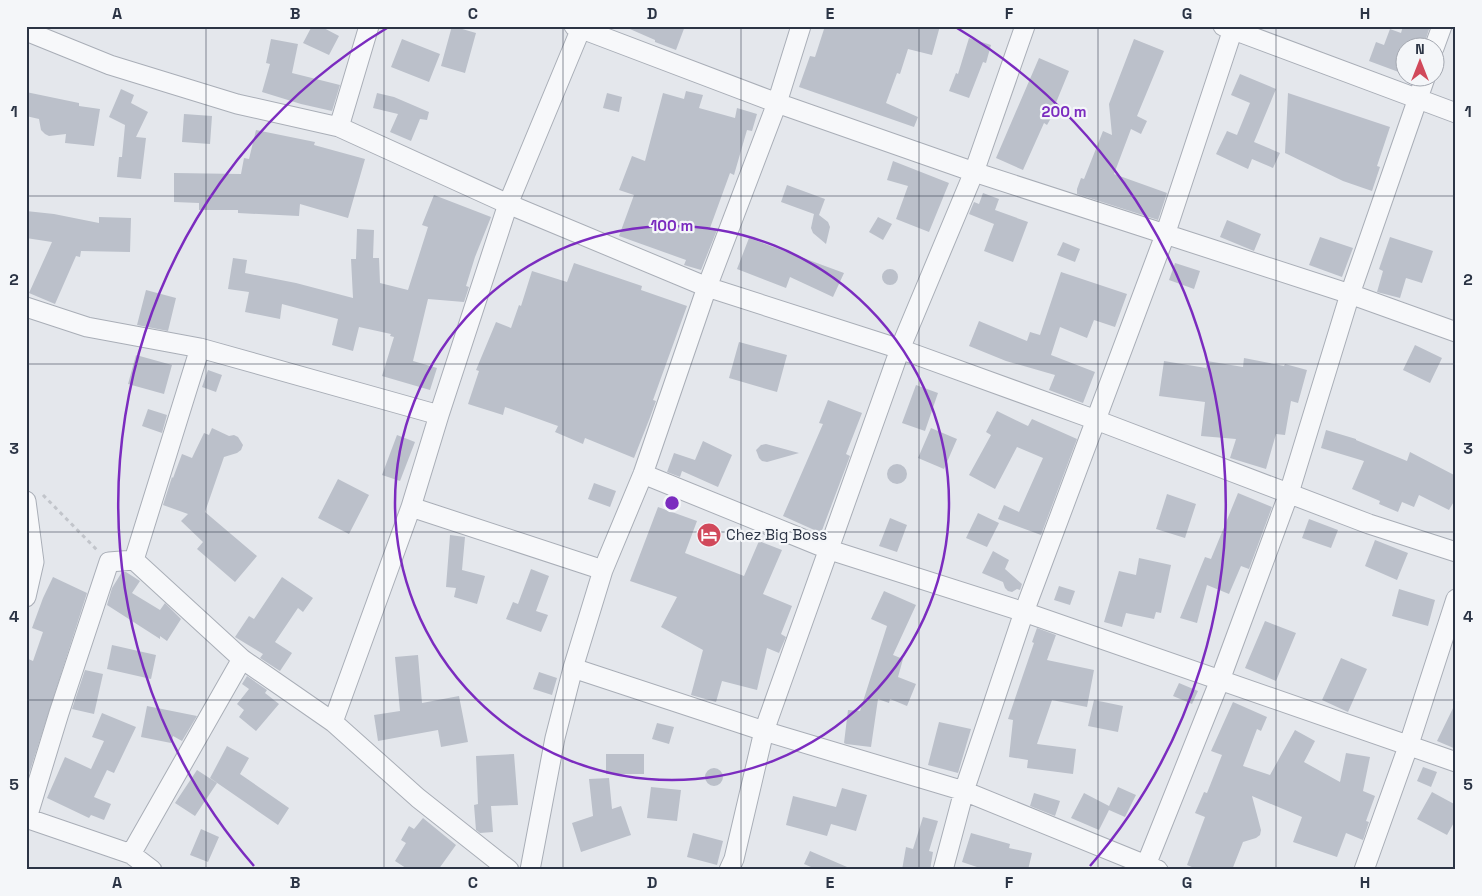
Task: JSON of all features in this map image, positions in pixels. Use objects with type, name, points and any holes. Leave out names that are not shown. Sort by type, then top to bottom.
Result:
[{"type":"street","points":[[339,128],[369,26]]},
{"type":"street","points":[[530,870],[555,738],[573,668],[603,570],[643,474],[707,287],[776,103],[801,26]]},
{"type":"street","points":[[729,870],[734,858],[764,731],[900,349],[974,172],[1025,26]]},
{"type":"street","points":[[1438,38],[1442,26]]},
{"type":"street","points":[[333,722],[411,507],[508,204],[579,27],[776,103],[974,172],[1350,294],[1456,332]]},
{"type":"street","points":[[943,870],[964,791],[1024,612],[1165,235],[1230,27],[1417,100],[1456,113]]},
{"type":"street","points":[[26,31],[110,65],[237,104],[339,128],[508,204],[707,287],[900,349],[1096,420],[1369,524],[1456,552]]},
{"type":"street","points":[[573,668],[764,731],[964,791],[1149,868],[1288,493],[1350,294],[1421,88]]},
{"type":"street","points":[[26,307],[87,326],[200,348],[439,415]]},
{"type":"street","points":[[134,560],[200,348]]},
{"type":"street","points":[[643,474],[830,550],[1024,612],[1409,744],[1456,762]]},
{"type":"street","points":[[26,596],[34,562],[33,496]]},
{"type":"street","points":[[411,507],[603,570]]},
{"type":"street","points":[[149,869],[131,854],[26,818],[109,562],[134,560],[242,658],[333,722],[418,798],[509,870]]},
{"type":"street","points":[[1364,870],[1409,744],[1456,599]]},
{"type":"street","points":[[131,854],[242,658]]},
{"type":"path","points":[[33,496],[109,562]]},
{"type":"building","points":[[312,26],[320,26],[339,36],[329,55],[303,43]]},
{"type":"building","points":[[452,26],[476,33],[465,73],[441,66]]},
{"type":"building","points":[[623,26],[685,26],[676,50]]},
{"type":"building","points":[[825,26],[940,26],[932,55],[908,49],[900,74],[897,73],[886,103],[918,117],[914,127],[799,87],[810,56],[815,57]]},
{"type":"building","points":[[1403,26],[1430,26],[1426,38],[1394,38],[1394,70],[1369,61],[1376,42],[1384,45],[1390,29],[1401,33]]},
{"type":"building","points":[[969,38],[991,45],[986,63],[983,62],[969,98],[949,91],[956,73],[958,74]]},
{"type":"building","points":[[271,39],[298,44],[292,73],[340,85],[332,111],[262,92],[270,64],[266,63]]},
{"type":"building","points":[[402,39],[440,54],[429,82],[391,67]]},
{"type":"building","points":[[1134,39],[1164,51],[1137,116],[1147,121],[1141,134],[1131,129],[1114,174],[1167,193],[1158,220],[1077,194],[1081,178],[1084,179],[1103,131],[1112,135],[1109,104]]},
{"type":"building","points":[[1039,58],[1069,71],[1053,110],[1055,111],[1047,125],[1044,123],[1023,170],[996,158]]},
{"type":"building","points":[[1240,74],[1276,89],[1254,142],[1280,153],[1273,168],[1252,159],[1248,169],[1216,154],[1227,131],[1237,135],[1250,103],[1231,95]]},
{"type":"building","points":[[121,89],[134,95],[131,103],[148,112],[136,137],[146,138],[141,179],[117,177],[119,157],[122,157],[125,125],[109,117]]},
{"type":"building","points":[[686,91],[703,95],[699,108],[735,118],[737,108],[757,114],[752,131],[747,130],[734,175],[730,173],[710,228],[717,230],[701,270],[684,265],[686,260],[619,236],[634,195],[619,190],[632,156],[645,161],[663,93],[684,99]]},
{"type":"building","points":[[26,92],[79,103],[79,106],[100,109],[94,146],[65,143],[66,134],[49,136],[45,134],[41,130],[39,119],[26,116]]},
{"type":"building","points":[[377,93],[394,97],[429,112],[427,120],[420,119],[411,141],[390,132],[398,114],[373,108]]},
{"type":"building","points":[[607,93],[622,97],[619,112],[603,108]]},
{"type":"building","points":[[1288,93],[1390,127],[1377,166],[1380,167],[1372,191],[1343,181],[1285,153]]},
{"type":"building","points":[[184,114],[212,116],[210,144],[182,142]]},
{"type":"building","points":[[256,130],[315,142],[314,145],[365,159],[348,218],[300,204],[299,216],[238,213],[238,210],[199,210],[199,203],[174,202],[174,173],[241,174],[244,158],[249,159]]},
{"type":"building","points":[[893,161],[949,183],[929,232],[896,219],[908,186],[887,180]]},
{"type":"building","points":[[787,185],[825,199],[819,215],[828,222],[830,227],[826,244],[813,233],[811,228],[814,214],[781,202]]},
{"type":"building","points":[[983,193],[999,199],[995,210],[1028,222],[1013,262],[984,251],[994,224],[969,214],[974,202],[979,204]]},
{"type":"building","points":[[434,195],[491,217],[475,257],[466,286],[469,287],[464,302],[428,299],[413,361],[437,368],[430,390],[382,376],[394,337],[390,336],[391,334],[359,327],[353,351],[332,345],[338,319],[282,304],[280,319],[245,312],[249,292],[228,289],[233,258],[247,260],[245,273],[296,283],[353,298],[351,259],[356,259],[357,229],[374,230],[373,258],[379,258],[380,283],[408,290],[428,227],[422,225]]},
{"type":"building","points":[[26,211],[54,214],[99,223],[99,217],[131,218],[130,252],[81,251],[80,257],[76,256],[55,304],[29,293],[52,242],[26,238]]},
{"type":"building","points":[[878,217],[892,224],[883,240],[869,232]]},
{"type":"building","points":[[1227,220],[1261,234],[1254,251],[1220,237]]},
{"type":"building","points":[[1320,237],[1353,248],[1342,277],[1309,265]]},
{"type":"building","points":[[1390,237],[1433,251],[1422,283],[1406,278],[1400,298],[1377,292],[1383,271],[1379,269]]},
{"type":"building","points":[[749,238],[844,273],[833,297],[790,277],[786,288],[737,269]]},
{"type":"building","points":[[1063,242],[1080,249],[1075,262],[1057,255]]},
{"type":"building","points":[[574,263],[642,286],[641,290],[687,306],[653,400],[656,401],[634,458],[585,438],[583,444],[555,432],[558,426],[505,407],[503,415],[468,404],[479,371],[476,370],[496,322],[511,328],[519,305],[521,306],[532,271],[567,282]]},
{"type":"building","points":[[1175,263],[1200,271],[1194,289],[1169,280]]},
{"type":"building","points":[[890,269],[898,277],[890,285],[882,277]]},
{"type":"building","points":[[1061,272],[1127,294],[1115,327],[1094,320],[1087,338],[1060,327],[1051,355],[1095,372],[1083,403],[1049,390],[1055,375],[1006,361],[969,346],[979,321],[1027,341],[1030,332],[1040,335]]},
{"type":"building","points":[[146,290],[176,298],[168,331],[137,325]]},
{"type":"building","points":[[739,342],[787,355],[777,392],[729,378]]},
{"type":"building","points":[[1415,345],[1442,358],[1430,383],[1403,370]]},
{"type":"building","points":[[136,355],[172,365],[164,394],[128,384]]},
{"type":"building","points":[[1244,358],[1284,366],[1285,364],[1307,370],[1298,403],[1291,401],[1285,435],[1276,434],[1266,469],[1230,458],[1236,439],[1201,436],[1205,402],[1159,396],[1164,361],[1206,368],[1207,361],[1243,367]]},
{"type":"building","points":[[208,370],[222,375],[216,392],[202,387]]},
{"type":"building","points":[[916,385],[938,393],[925,431],[902,423]]},
{"type":"building","points":[[828,400],[862,413],[846,454],[850,456],[821,533],[783,516],[823,424],[819,423]]},
{"type":"building","points":[[148,409],[167,415],[162,433],[142,426]]},
{"type":"building","points":[[997,411],[1028,426],[1032,419],[1077,439],[1041,535],[998,519],[1004,505],[1019,512],[1043,458],[1017,447],[995,489],[969,475],[991,435],[986,432]]},
{"type":"building","points":[[212,428],[229,436],[234,435],[238,437],[243,445],[237,453],[224,457],[205,512],[257,556],[235,582],[197,549],[203,542],[181,521],[188,514],[163,505],[182,454],[192,458],[204,433],[209,435]]},
{"type":"building","points":[[931,428],[957,439],[944,469],[918,458]]},
{"type":"building","points":[[1326,430],[1356,439],[1407,461],[1410,452],[1456,476],[1456,498],[1449,510],[1419,495],[1414,507],[1402,502],[1398,512],[1379,504],[1380,501],[1352,489],[1364,461],[1321,448]]},
{"type":"building","points":[[397,435],[415,442],[400,481],[382,475]]},
{"type":"building","points":[[703,441],[732,455],[718,487],[682,471],[680,477],[667,472],[674,453],[695,460]]},
{"type":"building","points":[[766,444],[799,453],[767,462],[762,461],[756,450],[761,445]]},
{"type":"building","points":[[897,464],[904,467],[907,474],[904,481],[897,484],[890,481],[887,474],[890,467]]},
{"type":"building","points":[[338,479],[369,495],[349,534],[318,518]]},
{"type":"building","points":[[594,483],[616,491],[610,507],[588,499]]},
{"type":"building","points":[[1238,493],[1272,507],[1249,569],[1241,566],[1229,594],[1207,585],[1197,623],[1180,618],[1205,557],[1211,559]]},
{"type":"building","points":[[1167,494],[1196,504],[1185,538],[1156,529]]},
{"type":"building","points":[[658,507],[697,521],[685,553],[744,576],[759,541],[782,550],[763,594],[792,606],[781,634],[786,637],[779,653],[767,648],[757,690],[722,681],[716,702],[691,695],[703,650],[661,627],[677,597],[630,581]]},
{"type":"building","points":[[978,513],[999,523],[987,547],[966,538]]},
{"type":"building","points":[[890,518],[907,525],[897,552],[879,546]]},
{"type":"building","points":[[1309,519],[1338,530],[1331,548],[1302,538]]},
{"type":"building","points":[[450,535],[465,537],[462,570],[485,576],[477,604],[454,597],[456,588],[446,587]]},
{"type":"building","points":[[1375,540],[1408,553],[1397,580],[1365,566]]},
{"type":"building","points":[[993,551],[1009,560],[1005,569],[1022,584],[1020,590],[1008,591],[1003,582],[982,573]]},
{"type":"building","points":[[1139,558],[1171,565],[1161,613],[1156,612],[1154,619],[1126,613],[1122,627],[1104,622],[1119,571],[1136,575]]},
{"type":"building","points":[[531,569],[549,576],[536,611],[548,615],[541,632],[506,619],[513,602],[518,604]]},
{"type":"building","points":[[122,572],[126,572],[140,581],[132,593],[160,610],[165,603],[181,619],[167,641],[160,636],[160,639],[107,605],[112,588]]},
{"type":"building","points":[[53,577],[87,593],[29,774],[26,774],[26,658],[33,661],[43,632],[32,628]]},
{"type":"building","points":[[282,577],[313,598],[303,612],[298,608],[275,642],[292,653],[280,671],[260,658],[263,654],[235,637],[249,616],[254,619]]},
{"type":"building","points":[[1059,586],[1075,591],[1070,605],[1054,600]]},
{"type":"building","points":[[1399,589],[1435,600],[1428,626],[1392,616]]},
{"type":"building","points":[[884,591],[916,605],[893,655],[903,659],[898,677],[916,684],[907,706],[890,699],[889,703],[878,699],[871,747],[846,744],[844,743],[848,710],[860,711],[887,626],[871,619]]},
{"type":"building","points":[[1265,621],[1296,633],[1276,681],[1245,668]]},
{"type":"building","points":[[1037,628],[1056,635],[1047,660],[1094,670],[1087,707],[1052,700],[1037,744],[1076,749],[1073,774],[1027,768],[1028,760],[1009,757],[1013,720],[1008,719],[1034,643],[1032,642]]},
{"type":"building","points":[[112,645],[156,655],[151,679],[107,669]]},
{"type":"building","points":[[418,655],[422,703],[459,696],[468,742],[441,747],[438,730],[378,741],[374,715],[400,711],[395,657]]},
{"type":"building","points":[[1341,658],[1367,669],[1348,712],[1322,700]]},
{"type":"building","points":[[85,670],[103,674],[94,714],[72,709]]},
{"type":"building","points":[[539,672],[557,678],[552,695],[533,689]]},
{"type":"building","points":[[247,676],[267,690],[265,693],[279,704],[256,731],[239,717],[244,710],[237,704],[249,689],[242,684]]},
{"type":"building","points":[[1179,683],[1198,691],[1192,704],[1173,696]]},
{"type":"building","points":[[1094,700],[1123,706],[1118,732],[1088,726]]},
{"type":"building","points":[[1233,702],[1267,717],[1261,731],[1257,729],[1243,766],[1270,775],[1295,730],[1315,741],[1304,762],[1340,782],[1346,753],[1370,757],[1363,791],[1375,796],[1366,821],[1369,822],[1363,840],[1346,833],[1337,857],[1293,842],[1302,817],[1252,796],[1261,830],[1260,835],[1243,842],[1232,870],[1199,870],[1187,865],[1205,817],[1195,813],[1204,792],[1207,793],[1222,755],[1211,751]]},
{"type":"building","points":[[1456,702],[1456,749],[1437,741]]},
{"type":"building","points":[[147,706],[197,716],[182,741],[173,736],[171,743],[141,737]]},
{"type":"building","points":[[102,713],[136,727],[114,773],[107,770],[94,797],[111,804],[104,820],[91,815],[89,818],[47,798],[65,757],[91,769],[104,741],[92,737]]},
{"type":"building","points":[[939,722],[971,729],[958,773],[928,765]]},
{"type":"building","points":[[657,723],[674,727],[669,744],[652,739]]},
{"type":"building","points":[[227,746],[249,758],[240,774],[289,808],[278,825],[210,778]]},
{"type":"building","points":[[514,754],[518,805],[491,806],[493,832],[480,833],[476,830],[474,805],[478,804],[476,756]]},
{"type":"building","points":[[606,754],[644,754],[644,774],[606,774]]},
{"type":"building","points":[[1423,767],[1437,772],[1431,787],[1417,781]]},
{"type":"building","points":[[714,768],[720,771],[723,777],[720,783],[714,786],[708,783],[705,777],[708,771]]},
{"type":"building","points":[[197,770],[217,783],[195,816],[175,803]]},
{"type":"building","points":[[609,778],[612,809],[621,806],[631,835],[581,852],[572,823],[593,816],[589,779]]},
{"type":"building","points":[[651,787],[681,790],[677,821],[647,818]]},
{"type":"building","points":[[1118,787],[1136,795],[1125,817],[1109,810],[1099,830],[1071,818],[1084,793],[1109,806]]},
{"type":"building","points":[[842,788],[867,795],[856,831],[831,824],[827,836],[786,825],[793,796],[836,807]]},
{"type":"building","points":[[1432,792],[1456,805],[1456,819],[1447,835],[1417,819]]},
{"type":"building","points":[[1034,793],[1060,801],[1055,816],[1030,806]]},
{"type":"building","points":[[923,817],[938,821],[929,851],[933,852],[930,870],[902,870],[906,847],[913,849]]},
{"type":"building","points":[[423,818],[456,845],[438,870],[409,870],[395,861],[406,843],[401,840],[409,826],[414,829]]},
{"type":"building","points":[[201,829],[219,837],[208,862],[190,855]]},
{"type":"building","points":[[693,833],[723,841],[717,865],[687,857]]},
{"type":"building","points":[[971,833],[1010,844],[1009,848],[1032,853],[1028,870],[986,870],[962,862]]},
{"type":"building","points":[[810,851],[854,870],[818,870],[804,864]]},
{"type":"place","name":"Chez Big Boss","points":[[709,535]]}]
